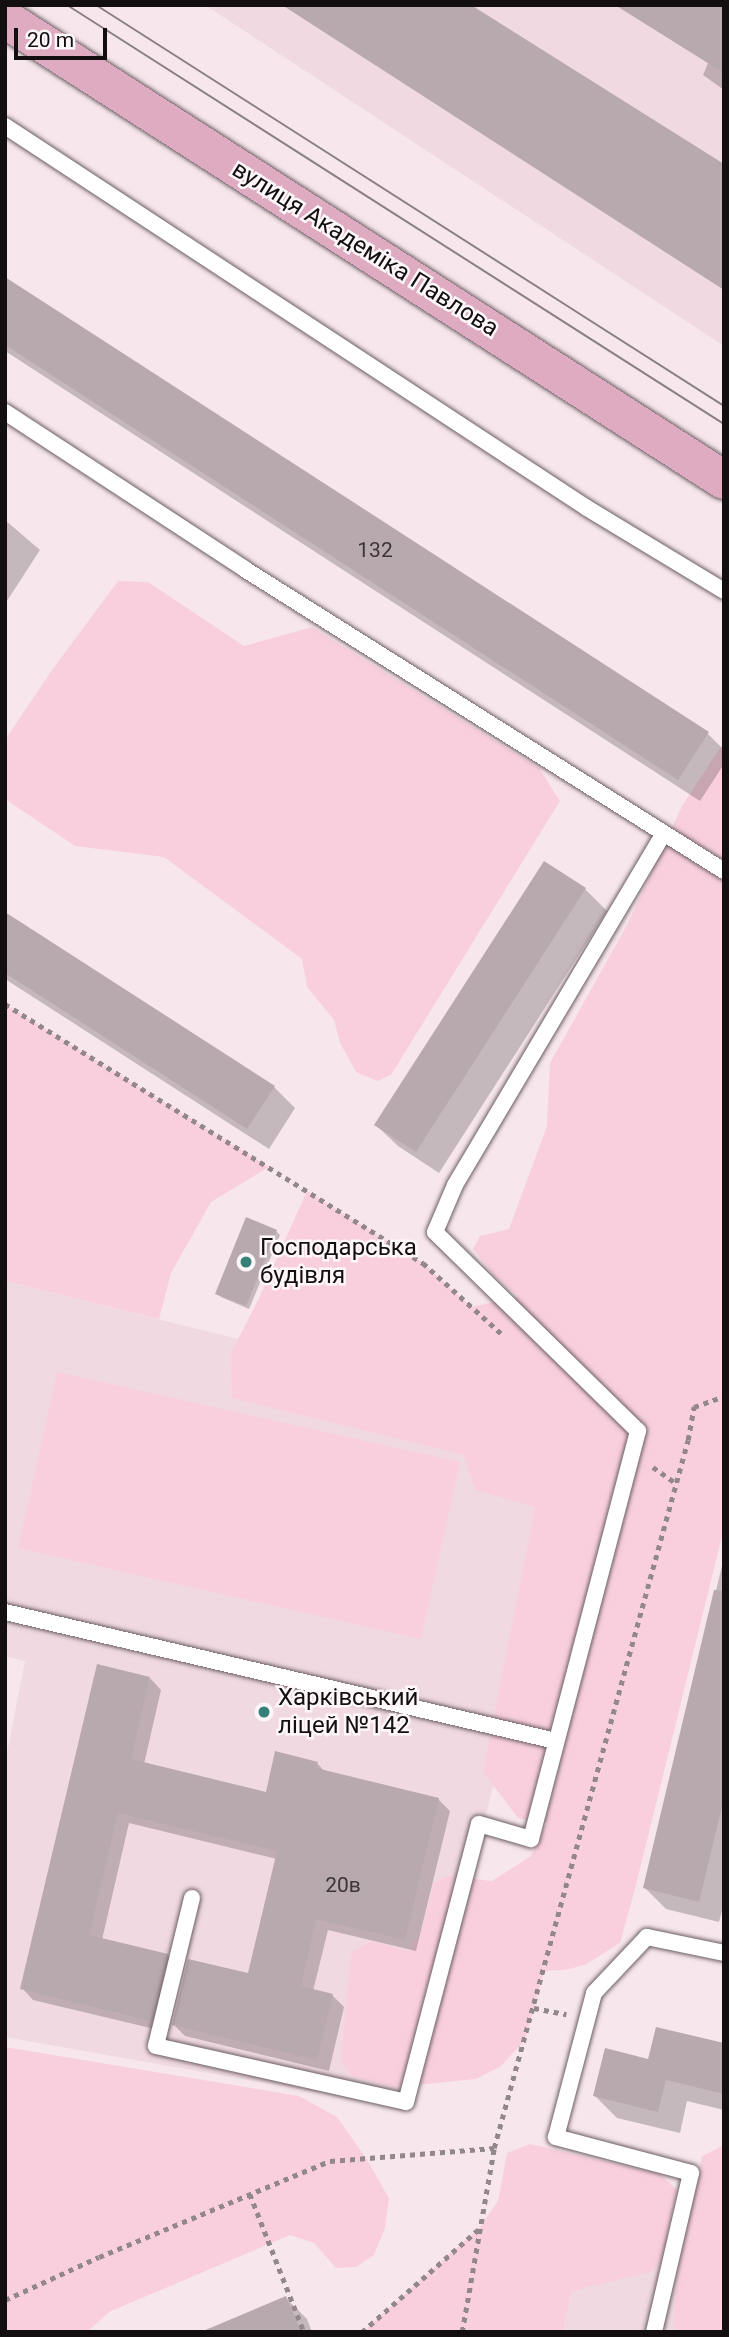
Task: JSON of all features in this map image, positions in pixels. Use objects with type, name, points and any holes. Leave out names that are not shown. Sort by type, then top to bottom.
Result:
[{"type":"main road","name":"вулиця Академіка Павлова","points":[[5,19],[724,480]]},
{"type":"lane","points":[[5,126],[587,508],[724,591]]},
{"type":"lane","points":[[5,412],[246,570],[724,871]]},
{"type":"lane","points":[[192,1898],[156,2046],[406,2102],[479,1824],[531,1839],[638,1431],[435,1232],[455,1185],[663,835]]},
{"type":"lane","points":[[5,1612],[556,1741]]},
{"type":"lane","points":[[654,2332],[691,2173],[556,2137],[594,1993],[647,1937],[724,1952]]},
{"type":"path","points":[[5,1004],[423,1263],[512,1343]]},
{"type":"path","points":[[462,2332],[494,2148],[676,1483],[694,1407],[724,1396]]},
{"type":"path","points":[[632,1453],[676,1483]]},
{"type":"path","points":[[534,2008],[587,2018]]},
{"type":"path","points":[[5,2300],[330,2161],[494,2148]]},
{"type":"path","points":[[250,2194],[304,2332]]},
{"type":"path","points":[[362,2332],[480,2227]]},
{"type":"shaded area","points":[[205,5],[724,5],[724,346]]},
{"type":"shaded area","points":[[118,581],[148,582],[244,646],[312,627],[539,768],[560,801],[391,1075],[377,1081],[356,1072],[340,1043],[334,1020],[307,987],[302,959],[164,857],[75,846],[5,799],[5,740],[52,670]]},
{"type":"shaded area","points":[[724,742],[724,1528],[620,1943],[585,1965],[544,1971],[525,2040],[500,2067],[476,2079],[395,2087],[353,2077],[341,2061],[351,1952],[372,1941],[408,1951],[421,1932],[434,1883],[446,1876],[492,1881],[531,1856],[547,1823],[518,1818],[483,1772],[535,1507],[475,1490],[464,1455],[232,1398],[230,1355],[307,1191],[423,1263],[471,1307],[518,1297],[492,1273],[473,1249],[480,1236],[509,1229],[547,1126],[550,1063],[628,923],[682,806]]},
{"type":"shaded area","points":[[5,1004],[269,1167],[211,1202],[171,1273],[159,1319],[5,1281]]},
{"type":"shaded area","name":"Харківський ліцей №142","points":[[5,1281],[584,1425],[412,2109],[5,2037],[5,1763],[25,1661],[5,1656]]},
{"type":"shaded area","points":[[57,1372],[460,1462],[421,1639],[18,1548]]},
{"type":"shaded area","points":[[5,2047],[299,2096],[337,2117],[366,2158],[389,2198],[385,2228],[374,2255],[356,2267],[336,2268],[314,2243],[290,2235],[109,2312],[87,2332],[5,2332]]},
{"type":"shaded area","points":[[530,2144],[660,2174],[677,2190],[662,2259],[651,2272],[572,2291],[563,2332],[362,2332],[480,2227],[498,2201],[507,2153]]},
{"type":"shaded area","points":[[724,2145],[724,2332],[675,2332],[673,2323],[678,2270],[702,2156]]},
{"type":"shaded area","points":[[588,2220],[724,2251],[724,2332],[563,2332]]},
{"type":"building","points":[[282,5],[471,5],[724,164],[724,290]]},
{"type":"building","points":[[615,5],[724,5],[724,73]]},
{"type":"building","points":[[5,277],[709,732],[678,780],[5,345]]},
{"type":"building","points":[[544,861],[586,888],[416,1152],[374,1125]]},
{"type":"building","points":[[5,912],[275,1086],[247,1129],[5,973]]},
{"type":"building","name":"Господарська будівля","points":[[246,1217],[277,1230],[246,1306],[215,1294]]},
{"type":"building","points":[[714,1590],[724,1591],[724,1798],[699,1902],[643,1888]]},
{"type":"building","points":[[97,1664],[150,1677],[131,1759],[266,1792],[275,1751],[318,1762],[316,1768],[439,1798],[405,1940],[316,1919],[301,1986],[333,1994],[317,2060],[172,2025],[188,1959],[248,1973],[277,1851],[118,1813],[89,1935],[168,1954],[151,2021],[20,1989]]},
{"type":"building","points":[[656,2027],[724,2043],[724,2094],[666,2080],[658,2112],[593,2096],[605,2048],[648,2059]]},
{"type":"building","points":[[286,2296],[301,2332],[203,2332],[203,2331]]},
{"type":"tram line","points":[[67,5],[724,424]]},
{"type":"tram line","points":[[96,5],[724,406]]},
{"type":"place","name":"Господарська будівля","points":[[246,1262]]},
{"type":"place","name":"Харківський ліцей №142","points":[[264,1712]]}]
